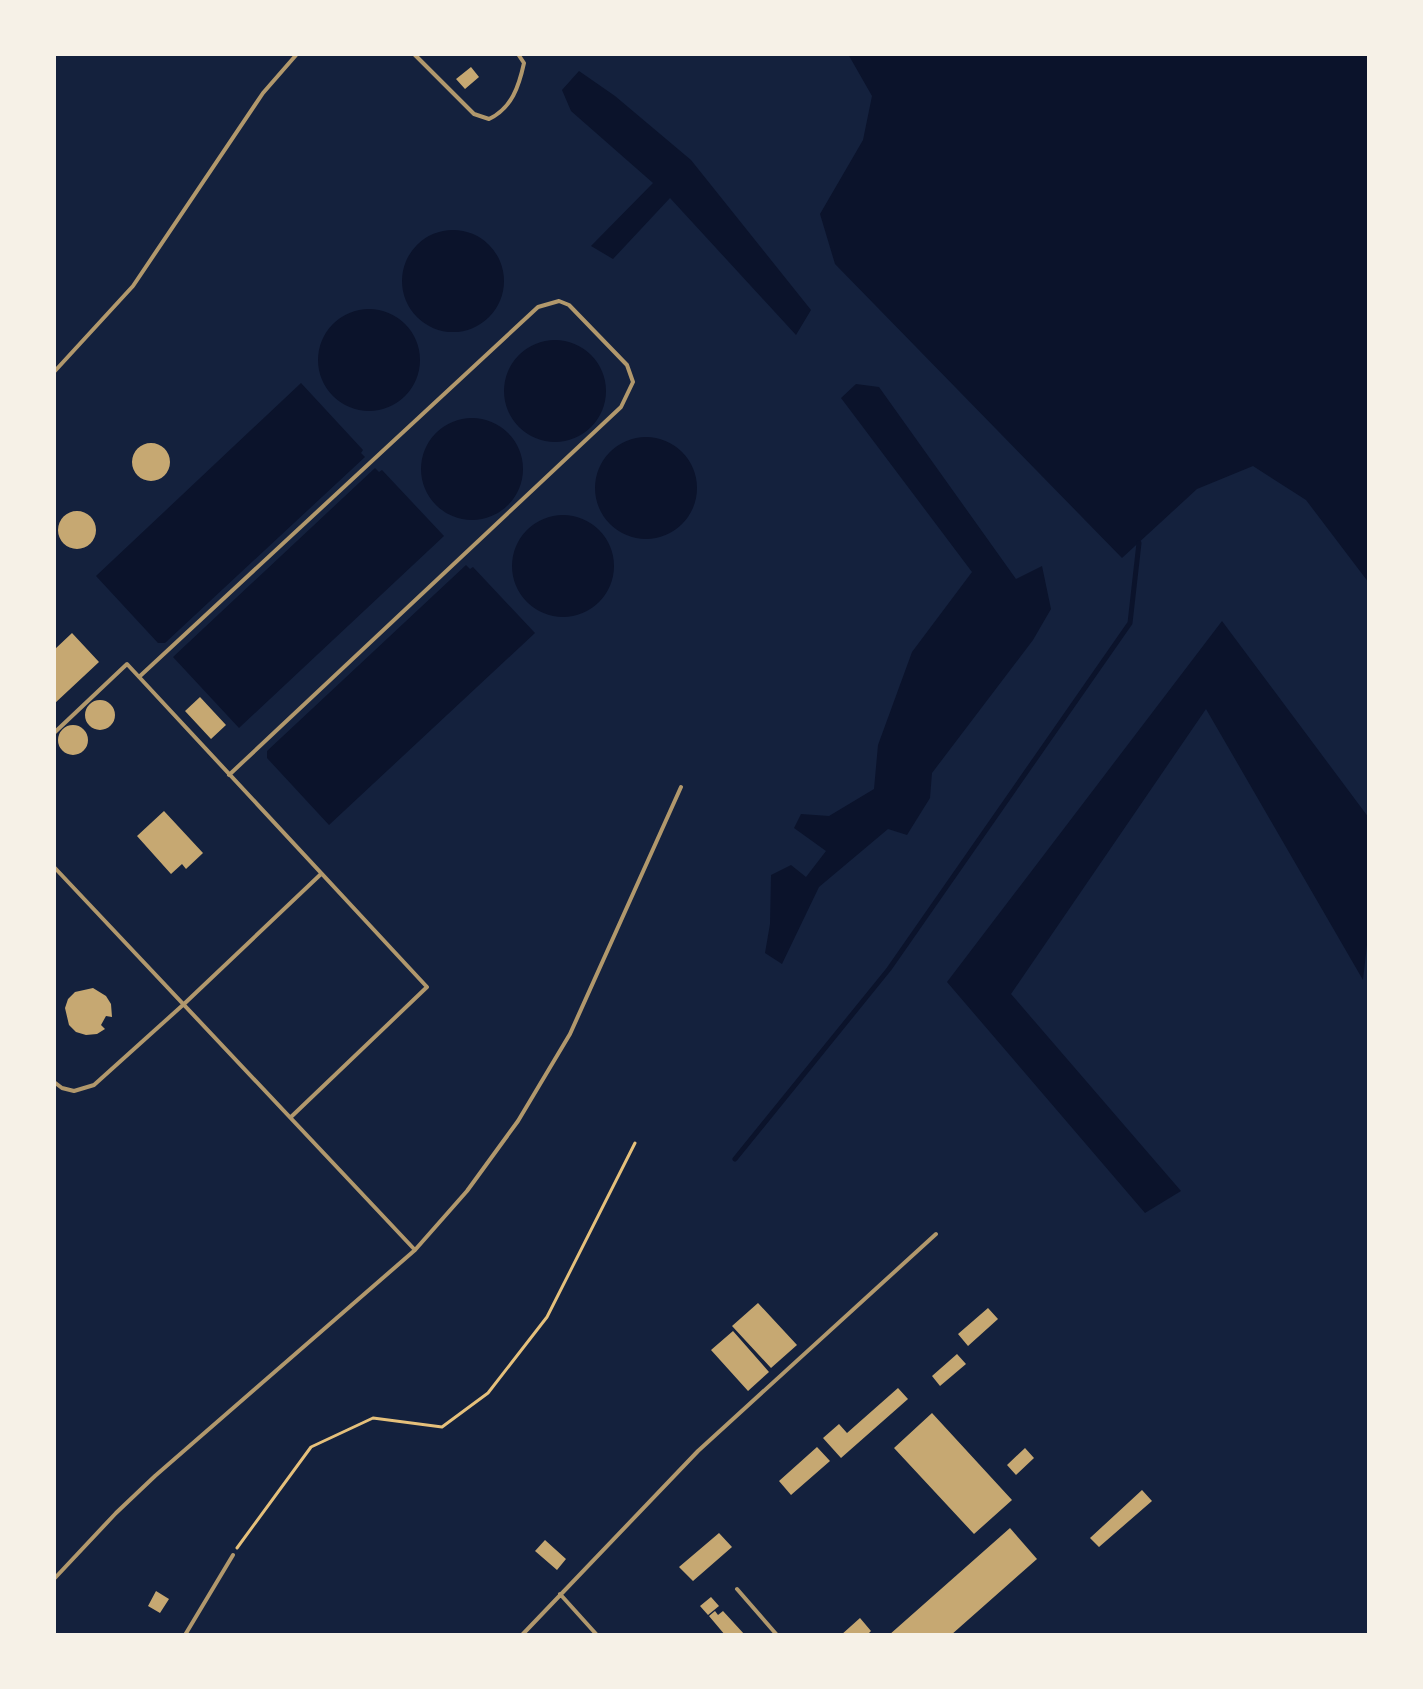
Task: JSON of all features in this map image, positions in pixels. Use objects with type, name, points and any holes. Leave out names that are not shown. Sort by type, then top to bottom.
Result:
[{"type":"lane","points":[[54,372],[133,286],[263,93],[297,54]]},
{"type":"lane","points":[[414,54],[474,114],[489,119],[510,103],[519,84],[524,63],[518,54]]},
{"type":"lane","points":[[139,677],[538,307],[559,301],[569,305],[617,354],[627,365],[633,382],[621,407],[229,775]]},
{"type":"lane","points":[[54,733],[127,664],[427,987],[291,1117]]},
{"type":"lane","points":[[54,1579],[155,1476],[415,1250],[467,1191],[518,1121],[570,1034],[681,787]]},
{"type":"lane","points":[[54,867],[415,1250]]},
{"type":"lane","points":[[54,1082],[68,1090],[87,1089],[184,1004],[321,874]]},
{"type":"lane","points":[[522,1635],[698,1451],[936,1234]]},
{"type":"lane","points":[[185,1635],[233,1555]]},
{"type":"lane","points":[[737,1589],[777,1635]]},
{"type":"lane","points":[[560,1594],[597,1635]]},
{"type":"path","points":[[233,1555],[311,1447],[373,1418],[442,1427],[488,1393],[547,1317],[635,1143]]},
{"type":"water","points":[[848,54],[1369,54],[1369,583],[1306,500],[1253,466],[1197,489],[1122,558],[835,264],[820,214],[863,140],[872,96]]},
{"type":"water","points":[[579,71],[615,96],[691,160],[811,310],[796,335],[670,198],[613,259],[591,246],[653,183],[571,111],[562,90]]},
{"type":"water","points":[[453,230],[473,234],[489,245],[500,261],[504,281],[500,301],[489,317],[473,328],[453,332],[433,328],[417,317],[406,301],[402,281],[406,261],[417,245],[433,234]]},
{"type":"water","points":[[369,309],[388,313],[405,324],[416,341],[420,360],[416,379],[405,396],[388,407],[369,411],[350,407],[333,396],[322,379],[318,360],[322,341],[333,324],[350,313]]},
{"type":"water","points":[[555,340],[575,344],[591,355],[602,371],[606,391],[602,411],[591,427],[575,438],[555,442],[535,438],[519,427],[508,411],[504,391],[508,371],[519,355],[535,344]]},
{"type":"water","points":[[301,383],[363,450],[361,453],[365,457],[165,643],[158,643],[96,576]]},
{"type":"water","points":[[856,384],[879,387],[1016,579],[1042,566],[1051,609],[1033,640],[932,773],[930,798],[907,835],[888,829],[819,887],[782,964],[765,953],[770,924],[771,875],[791,865],[806,877],[826,851],[794,828],[801,814],[829,816],[874,789],[878,745],[912,652],[972,572],[841,398]]},
{"type":"water","points":[[472,418],[492,422],[508,433],[519,449],[523,469],[519,489],[508,505],[492,516],[472,520],[452,516],[436,505],[425,489],[421,469],[425,449],[436,433],[452,422]]},
{"type":"water","points":[[646,437],[665,441],[682,452],[693,469],[697,488],[693,507],[682,524],[665,535],[646,539],[627,535],[610,524],[599,507],[595,488],[599,469],[610,452],[627,441]]},
{"type":"water","points":[[375,468],[379,472],[382,470],[444,536],[239,728],[173,657]]},
{"type":"water","points":[[563,515],[582,519],[599,530],[610,547],[614,566],[610,585],[599,602],[582,613],[563,617],[544,613],[527,602],[516,585],[512,566],[516,547],[527,530],[544,519]]},
{"type":"water","points":[[466,565],[470,569],[473,567],[535,633],[329,825],[267,758],[267,751]]},
{"type":"water","points":[[1222,621],[1369,818],[1369,927],[1363,980],[1206,709],[1011,994],[1181,1191],[1145,1213],[947,982]]},
{"type":"building","points":[[471,67],[479,77],[465,89],[456,79]]},
{"type":"building","points":[[151,443],[164,449],[170,462],[164,475],[151,481],[138,475],[132,462],[138,449]]},
{"type":"building","points":[[77,511],[90,517],[96,530],[90,543],[77,549],[64,543],[58,530],[64,517]]},
{"type":"building","points":[[72,633],[99,662],[54,704],[54,650]]},
{"type":"building","points":[[200,697],[226,725],[211,739],[185,711]]},
{"type":"building","points":[[100,700],[106,701],[114,709],[114,721],[106,729],[100,730],[94,729],[86,721],[85,715],[86,709],[94,701]]},
{"type":"building","points":[[73,725],[79,726],[87,734],[87,746],[79,754],[73,755],[67,754],[59,746],[58,740],[59,734],[67,726]]},
{"type":"building","points":[[164,811],[203,853],[186,869],[182,864],[171,874],[137,836]]},
{"type":"building","points":[[93,988],[106,996],[111,1004],[112,1017],[106,1016],[101,1025],[105,1029],[86,1035],[76,1032],[69,1025],[65,1008],[75,992]]},
{"type":"building","points":[[758,1303],[797,1345],[771,1368],[732,1326]]},
{"type":"building","points":[[988,1308],[998,1319],[968,1346],[958,1334]]},
{"type":"building","points":[[733,1331],[769,1372],[748,1391],[711,1350]]},
{"type":"building","points":[[957,1354],[966,1364],[940,1386],[932,1376]]},
{"type":"building","points":[[898,1388],[908,1399],[841,1458],[823,1438],[839,1424],[847,1433]]},
{"type":"building","points":[[932,1413],[1012,1500],[974,1534],[894,1448]]},
{"type":"building","points":[[817,1447],[830,1461],[791,1495],[779,1481]]},
{"type":"building","points":[[1025,1448],[1034,1458],[1016,1475],[1007,1465]]},
{"type":"building","points":[[1142,1490],[1152,1501],[1099,1547],[1090,1538]]},
{"type":"building","points":[[1010,1528],[1037,1559],[951,1635],[889,1635]]},
{"type":"building","points":[[719,1533],[732,1547],[693,1581],[679,1567]]},
{"type":"building","points":[[545,1540],[566,1559],[557,1570],[535,1551]]},
{"type":"building","points":[[156,1591],[169,1599],[160,1613],[148,1606]]},
{"type":"building","points":[[711,1597],[719,1606],[708,1615],[700,1606]]},
{"type":"building","points":[[715,1611],[718,1615],[723,1611],[745,1635],[725,1635],[709,1616]]},
{"type":"building","points":[[860,1618],[871,1631],[867,1635],[841,1635]]},
{"type":"waterway","points":[[735,1159],[889,969],[1130,623],[1139,543]]}]
